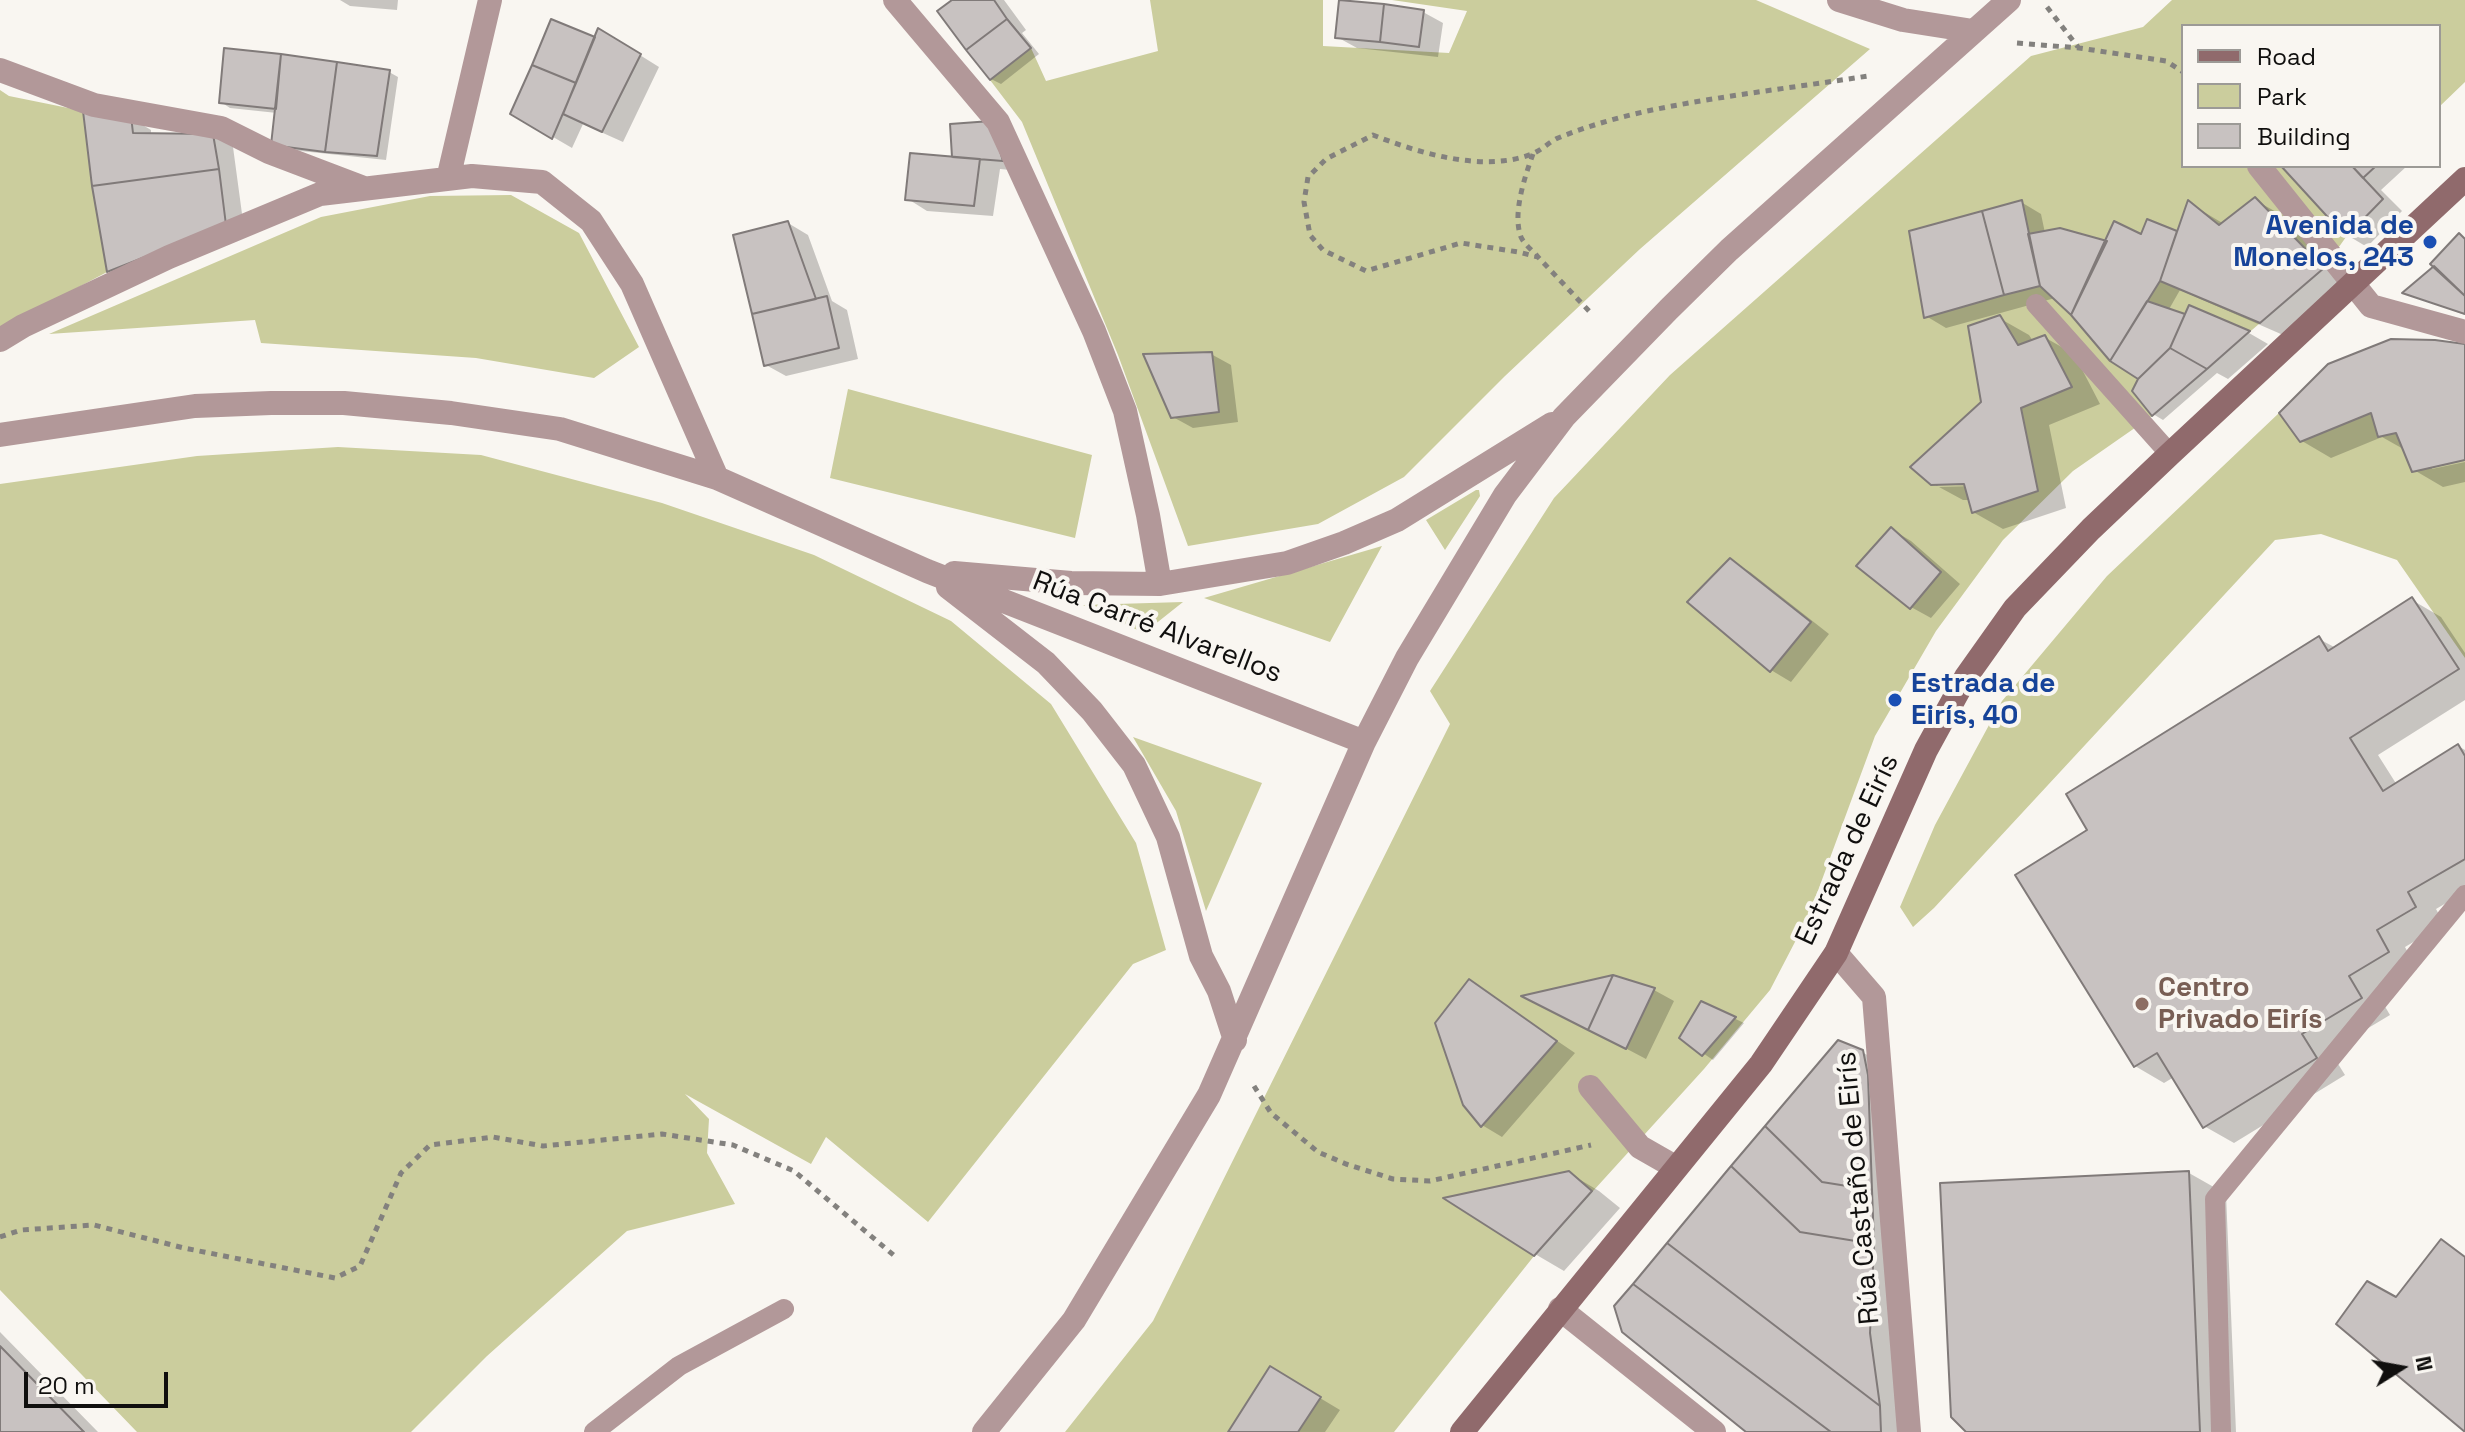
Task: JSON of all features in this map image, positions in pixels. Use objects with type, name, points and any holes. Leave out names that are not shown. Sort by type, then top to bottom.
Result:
[{"type":"street","points":[[448,179],[490,0]]},
{"type":"street","points":[[895,0],[998,122],[1094,331],[1125,411],[1160,584]]},
{"type":"street","points":[[1839,0],[1903,20],[1973,31]]},
{"type":"street","points":[[984,1432],[1074,1320],[1209,1095],[1364,742],[1407,658],[1505,495],[1564,417],[1729,250],[2009,0]]},
{"type":"street","points":[[0,70],[94,105],[221,128],[269,152],[366,189]]},
{"type":"street","points":[[2261,168],[2371,306],[2465,332]]},
{"type":"street","points":[[0,340],[23,326],[169,257],[320,194],[472,176],[542,182],[591,221],[632,284],[717,478]]},
{"type":"street","name":"Estrada de Eirís","points":[[1462,1432],[1761,1064],[1836,953],[1926,750],[1966,677],[2015,608],[2091,529],[2465,179]]},
{"type":"street","name":"Rúa Carré Alvarellos","points":[[0,435],[195,406],[344,403],[451,413],[560,429],[717,478],[927,571],[1364,742]]},
{"type":"street","name":"Rúa Carré Alvarellos","points":[[927,571],[1071,583],[1160,584],[1287,563],[1397,520],[1564,417]]},
{"type":"street","points":[[927,571],[1046,663],[1092,711],[1134,765],[1168,837],[1201,956],[1219,991],[1235,1040]]},
{"type":"street","name":"Rúa Castaño de Eirís","points":[[1836,953],[1874,997],[1909,1432]]},
{"type":"street","points":[[1590,1087],[1640,1147],[1675,1167]]},
{"type":"street","points":[[1560,1309],[1714,1432]]},
{"type":"lane","points":[[2036,304],[2170,454]]},
{"type":"lane","points":[[2221,1432],[2215,1199],[2465,895]]},
{"type":"lane","points":[[594,1432],[679,1366],[784,1309]]},
{"type":"path","points":[[2047,7],[2079,48]]},
{"type":"path","points":[[2006,42],[2079,48],[2166,61],[2181,71]]},
{"type":"path","points":[[1538,257],[1461,243],[1366,271],[1323,250],[1310,235],[1304,202],[1308,177],[1326,159],[1373,135],[1464,161],[1498,160],[1533,154],[1555,140],[1606,121],[1658,109],[1876,74]]},
{"type":"path","points":[[1533,154],[1521,188],[1521,237],[1589,311]]},
{"type":"path","points":[[1254,1086],[1271,1113],[1318,1152],[1393,1179],[1430,1181],[1608,1141],[1640,1147]]},
{"type":"path","points":[[0,1237],[21,1230],[94,1225],[184,1248],[335,1278],[360,1266],[401,1173],[430,1145],[493,1137],[543,1146],[662,1134],[733,1145],[794,1171],[897,1258]]},
{"type":"green space","points":[[1150,0],[1323,0],[1323,46],[1449,53],[1467,11],[1392,0],[1756,0],[1870,49],[1640,249],[1505,376],[1404,477],[1318,524],[1188,546],[1118,355],[1022,122],[990,80],[1031,48],[1046,81],[1158,51]]},
{"type":"green space","points":[[2172,0],[2465,0],[2465,82],[2441,105],[2441,24],[2181,24],[2181,168],[2283,168],[2346,237],[2324,268],[2152,416],[2073,471],[2003,540],[1936,631],[1875,736],[1809,915],[1770,990],[1704,1069],[1534,1256],[1394,1432],[1065,1432],[1153,1321],[1450,724],[1430,691],[1554,498],[1670,375],[2031,56],[2143,27]]},
{"type":"green space","points":[[0,90],[9,96],[83,111],[107,272],[0,329]]},
{"type":"green space","points":[[511,195],[579,233],[639,347],[594,378],[476,358],[261,343],[255,320],[49,334],[321,217],[430,196]]},
{"type":"green space","points":[[848,389],[1092,455],[1075,538],[830,478]]},
{"type":"green space","points":[[2279,413],[2300,442],[2371,413],[2379,437],[2396,433],[2465,460],[2465,658],[2397,560],[2321,534],[2275,540],[1913,927],[1900,907],[1935,825],[2002,701],[2107,576]]},
{"type":"green space","points":[[338,447],[481,455],[662,503],[814,555],[951,621],[1051,704],[1136,843],[1166,950],[1133,964],[928,1222],[826,1137],[811,1164],[685,1094],[709,1119],[707,1153],[735,1204],[627,1231],[487,1356],[411,1432],[137,1432],[0,1290],[0,484],[197,456]]},
{"type":"green space","points":[[1479,490],[1480,496],[1445,550],[1426,520]]},
{"type":"green space","points":[[1382,546],[1330,642],[1204,598]]},
{"type":"green space","points":[[1183,602],[1144,633],[1083,605]]},
{"type":"green space","points":[[1133,737],[1262,783],[1206,911],[1176,811]]},
{"type":"building","points":[[952,0],[994,0],[1007,19],[966,50],[937,11]]},
{"type":"building","points":[[1339,0],[1384,4],[1380,42],[1335,38]]},
{"type":"building","points":[[1384,4],[1424,10],[1419,47],[1380,42]]},
{"type":"building","points":[[551,19],[595,37],[576,83],[532,65]]},
{"type":"building","points":[[1007,19],[1031,48],[990,80],[966,50]]},
{"type":"building","points":[[598,28],[641,54],[602,132],[563,114]]},
{"type":"building","points":[[224,48],[281,54],[276,109],[219,103]]},
{"type":"building","points":[[281,54],[337,62],[325,152],[271,145]]},
{"type":"building","points":[[337,62],[390,70],[377,156],[325,152]]},
{"type":"building","points":[[532,65],[576,83],[552,139],[510,114]]},
{"type":"building","points":[[83,111],[131,116],[133,133],[213,134],[219,169],[92,186]]},
{"type":"building","points":[[991,121],[1003,161],[952,157],[950,124]]},
{"type":"building","points":[[910,153],[980,159],[974,206],[905,200]]},
{"type":"building","points":[[2283,168],[2354,168],[2383,199],[2346,237]]},
{"type":"building","points":[[2354,168],[2374,168],[2363,178]]},
{"type":"building","points":[[219,169],[226,225],[107,272],[92,186]]},
{"type":"building","points":[[2255,197],[2324,268],[2260,323],[2160,281],[2188,200],[2219,225]]},
{"type":"building","points":[[2022,200],[2040,286],[2004,295],[1982,211]]},
{"type":"building","points":[[1982,211],[2004,295],[1924,318],[1909,231]]},
{"type":"building","points":[[2147,219],[2177,231],[2160,281],[2110,361],[2071,315],[2114,221],[2141,234]]},
{"type":"building","points":[[788,221],[816,299],[752,314],[733,235]]},
{"type":"building","points":[[2060,228],[2107,241],[2071,315],[2040,286],[2028,234]]},
{"type":"building","points":[[2459,233],[2465,239],[2465,296],[2430,264]]},
{"type":"building","points":[[2434,266],[2465,296],[2465,314],[2402,293]]},
{"type":"building","points":[[827,296],[839,348],[764,366],[752,314]]},
{"type":"building","points":[[2147,301],[2185,314],[2170,348],[2138,379],[2110,361]]},
{"type":"building","points":[[2189,305],[2250,331],[2207,369],[2170,348]]},
{"type":"building","points":[[2000,315],[2018,345],[2045,335],[2072,387],[2021,408],[2038,491],[1972,513],[1964,484],[1931,485],[1910,467],[1981,402],[1968,326]]},
{"type":"building","points":[[2391,339],[2465,344],[2465,460],[2412,472],[2396,433],[2378,437],[2371,413],[2300,442],[2279,413],[2328,364]]},
{"type":"building","points":[[2170,348],[2207,369],[2152,416],[2132,391],[2138,379]]},
{"type":"building","points":[[1212,352],[1219,412],[1171,418],[1143,354]]},
{"type":"building","points":[[1891,527],[1941,572],[1910,609],[1856,566]]},
{"type":"building","points":[[1730,558],[1811,622],[1770,672],[1687,602]]},
{"type":"building","points":[[2412,597],[2459,669],[2350,738],[2383,791],[2458,744],[2465,756],[2465,859],[2408,892],[2416,907],[2377,930],[2389,952],[2349,976],[2362,998],[2302,1034],[2317,1058],[2203,1128],[2157,1053],[2134,1067],[2015,875],[2087,830],[2066,794],[2319,636],[2328,651]]},
{"type":"building","points":[[1613,975],[1655,988],[1626,1049],[1588,1030]]},
{"type":"building","points":[[1613,975],[1588,1030],[1521,996]]},
{"type":"building","points":[[1469,979],[1557,1041],[1481,1127],[1463,1105],[1435,1023]]},
{"type":"building","points":[[1701,1001],[1736,1017],[1702,1056],[1679,1038]]},
{"type":"building","points":[[1838,1040],[1863,1050],[1868,1075],[1872,1190],[1822,1182],[1765,1126]]},
{"type":"building","points":[[1765,1126],[1822,1182],[1872,1190],[1874,1244],[1800,1232],[1731,1166]]},
{"type":"building","points":[[1731,1166],[1800,1232],[1874,1244],[1870,1333],[1880,1406],[1667,1243]]},
{"type":"building","points":[[1569,1171],[1592,1191],[1534,1256],[1443,1198]]},
{"type":"building","points":[[2189,1171],[2200,1432],[1966,1432],[1951,1417],[1940,1183]]},
{"type":"building","points":[[2441,1239],[2465,1257],[2465,1432],[2336,1324],[2367,1281],[2396,1297]]},
{"type":"building","points":[[1667,1243],[1880,1406],[1881,1432],[1831,1432],[1633,1284]]},
{"type":"building","points":[[1633,1284],[1831,1432],[1746,1432],[1622,1332],[1614,1306]]},
{"type":"building","points":[[0,1346],[84,1432],[0,1432]]},
{"type":"building","points":[[1270,1366],[1321,1397],[1298,1432],[1228,1432]]},
{"type":"place","name":"Avenida de Monelos, 243","points":[[2430,242]]},
{"type":"place","name":"Estrada de Eirís, 40","points":[[1895,700]]},
{"type":"place","name":"Centro Privado Eirís","points":[[2142,1004]]}]
